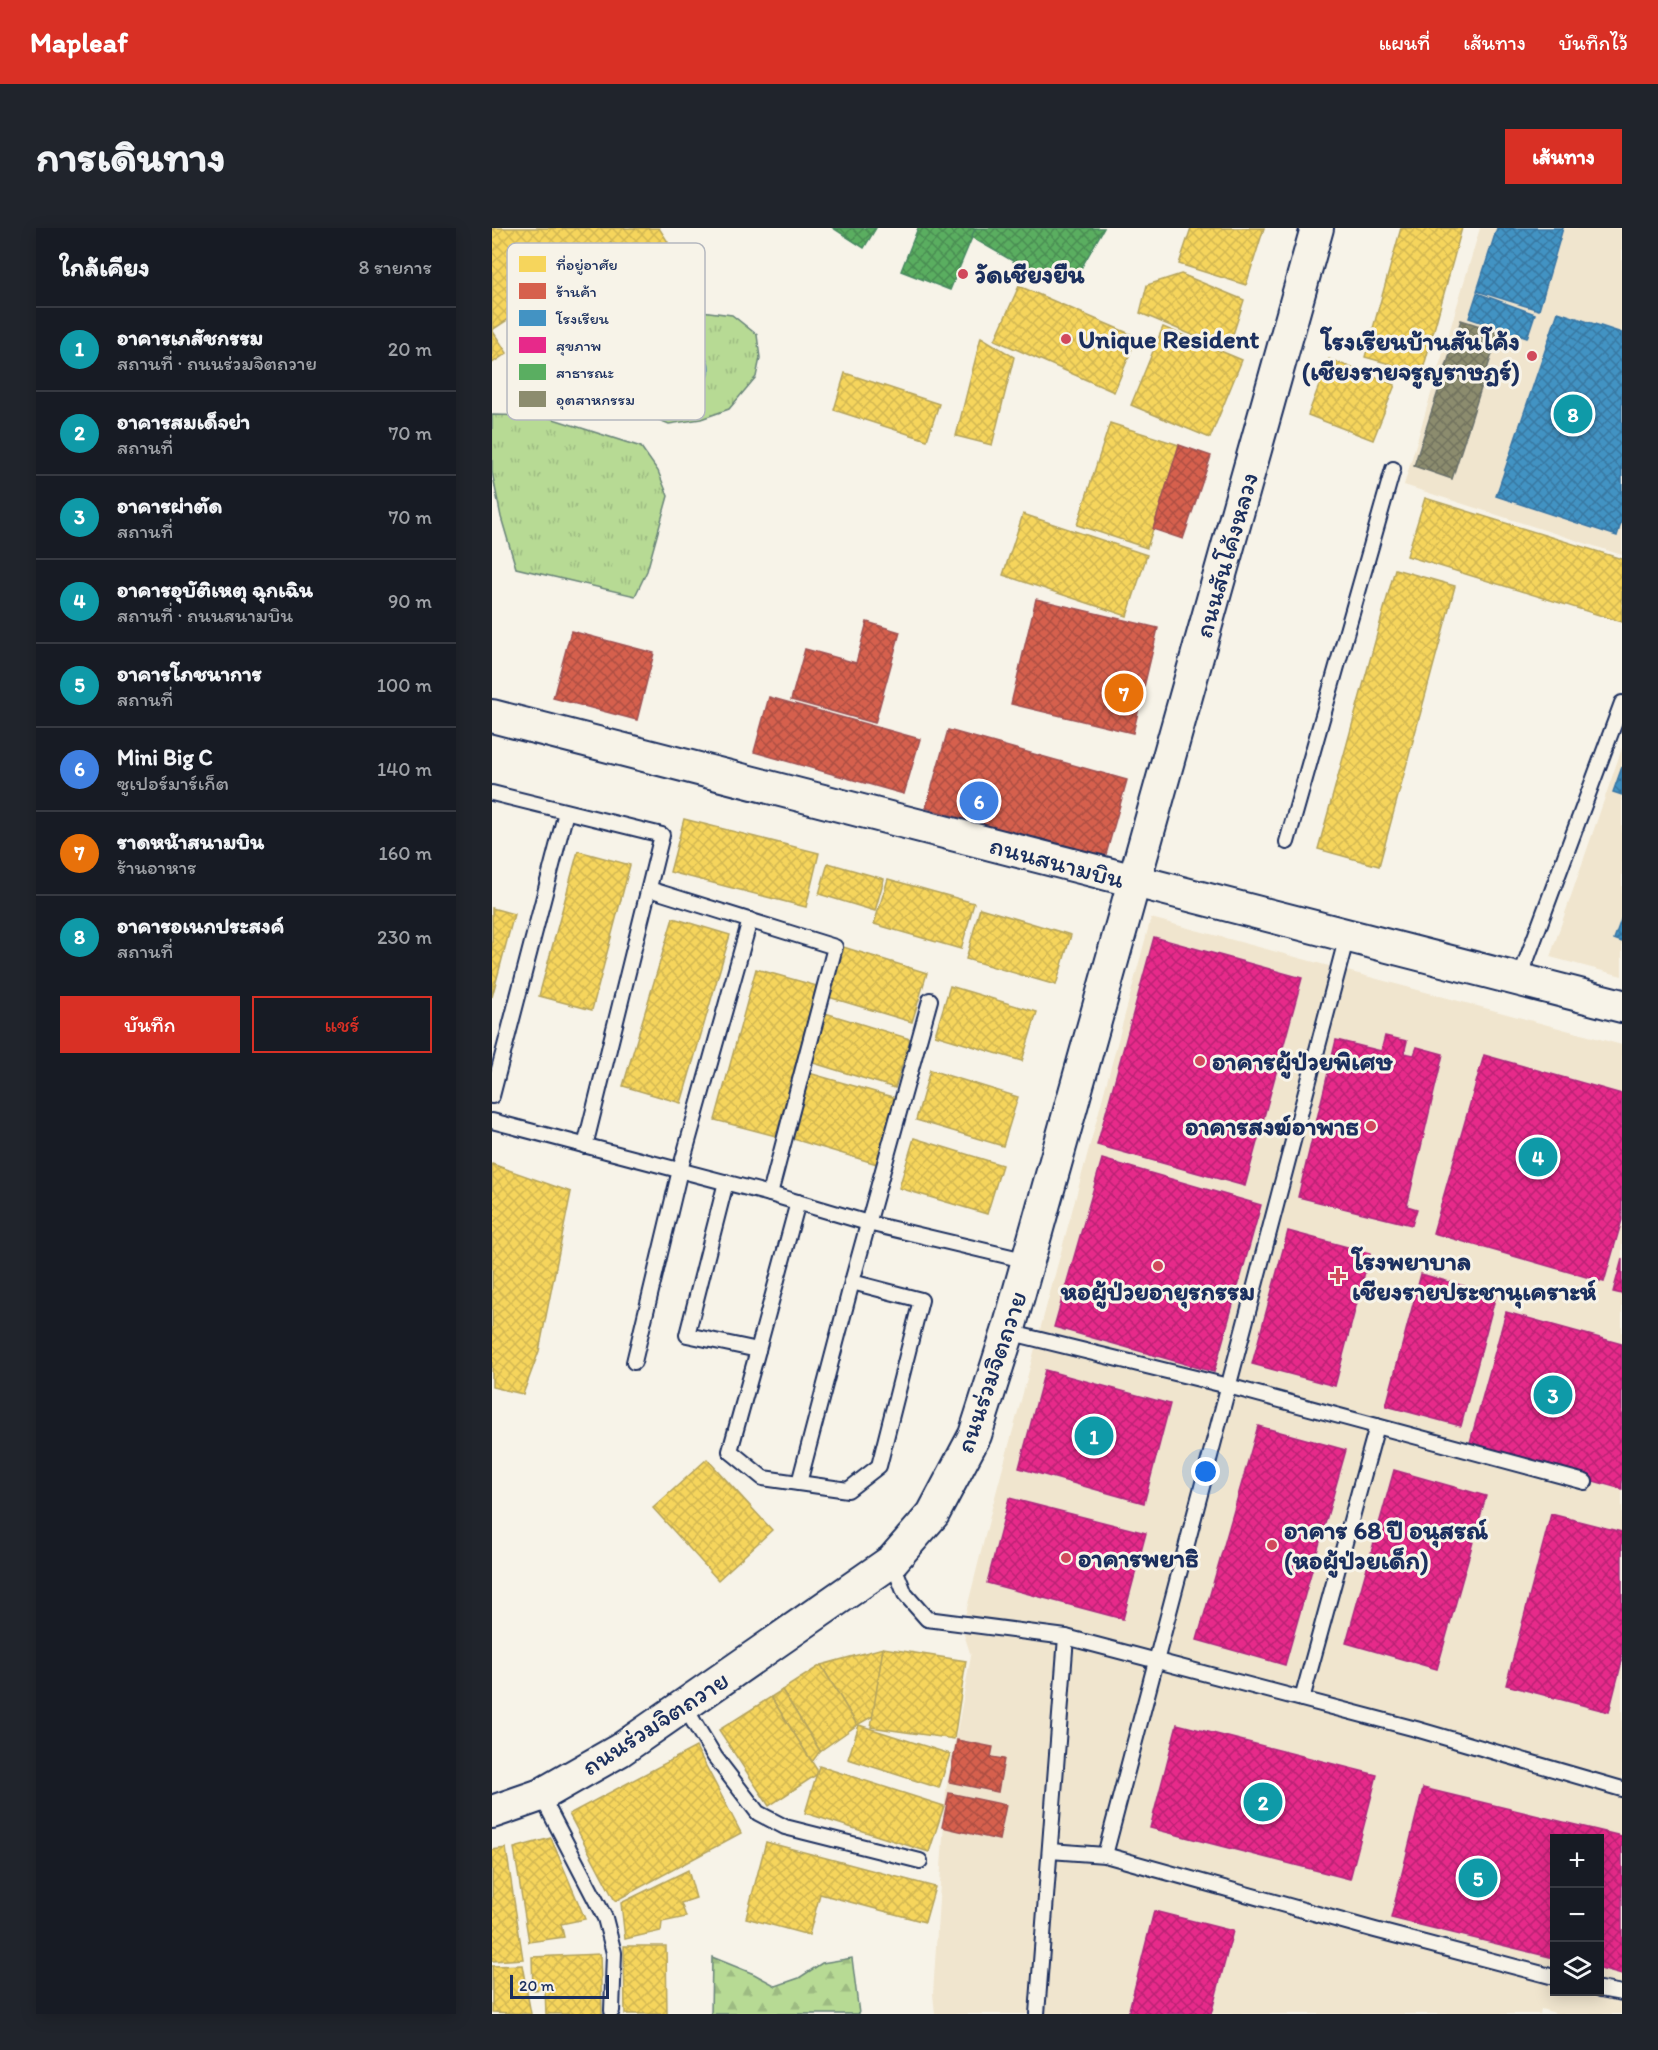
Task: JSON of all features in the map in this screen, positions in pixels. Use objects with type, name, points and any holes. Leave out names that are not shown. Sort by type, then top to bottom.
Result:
[{"type":"street","name":"ถนนสันโค้งหลวง","points":[[1135,882],[1317,228]]},
{"type":"street","name":"ถนนสนามบิน","points":[[492,716],[1622,1006]]},
{"type":"street","name":"ถนนร่วมจิตถวาย","points":[[492,1812],[541,1795],[620,1750],[892,1561],[933,1514],[975,1435],[1008,1332],[1135,882]]},
{"type":"lane","points":[[1287,842],[1394,469]]},
{"type":"lane","points":[[1519,981],[1622,703]]},
{"type":"lane","points":[[492,793],[662,836],[585,1146]]},
{"type":"lane","points":[[492,1096],[566,812]]},
{"type":"lane","points":[[649,889],[836,946],[770,1194]]},
{"type":"lane","points":[[634,1362],[680,1170],[750,920]]},
{"type":"lane","points":[[1106,1855],[1347,936]]},
{"type":"lane","points":[[799,1483],[930,1000]]},
{"type":"lane","points":[[492,1121],[726,1182],[868,1223],[1028,1261]]},
{"type":"lane","points":[[726,1182],[687,1335],[758,1350]]},
{"type":"lane","points":[[798,1202],[730,1451],[763,1478],[848,1490],[879,1466],[921,1300],[852,1282]]},
{"type":"lane","points":[[1008,1332],[1228,1386],[1586,1482]]},
{"type":"lane","points":[[1302,1699],[1377,1426]]},
{"type":"lane","points":[[892,1561],[905,1594],[927,1619],[1066,1637],[1416,1730],[1622,1789]]},
{"type":"lane","points":[[1037,2014],[1066,1637]]},
{"type":"lane","points":[[684,1706],[715,1757],[758,1813],[785,1827],[920,1862]]},
{"type":"lane","points":[[541,1795],[605,1918],[614,1953],[612,2011]]},
{"type":"lane","points":[[1050,1851],[1106,1855],[1550,1976]]},
{"type":"lane","points":[[1604,1990],[1622,1993]]},
{"type":"shaded area","name":"โรงเรียนบ้านสันโค้ง (เชียงรายจรูญราษฎร์)","points":[[1480,228],[1622,228],[1622,555],[1404,485]]},
{"type":"shaded area","points":[[1622,748],[1622,976],[1550,957]]},
{"type":"shaded area","name":"โรงพยาบาล เชียงรายประชานุเคราะห์","points":[[1151,918],[1622,1045],[1622,2014],[1558,2014],[1541,2009],[1540,2014],[935,2014],[933,1994],[946,1790],[971,1656],[962,1628],[992,1508]]},
{"type":"green space","points":[[705,311],[732,315],[757,335],[760,358],[756,377],[729,409],[705,418]]},
{"type":"green space","points":[[492,415],[507,415],[507,420],[557,420],[641,447],[658,471],[668,496],[647,571],[635,596],[516,568],[501,517],[492,472]]},
{"type":"green space","points":[[659,420],[695,420],[669,424]]},
{"type":"green space","points":[[712,1957],[754,1974],[776,1986],[799,1978],[822,1963],[852,1958],[859,2014],[711,2014]]},
{"type":"water","points":[[705,358],[709,368],[705,378]]},
{"type":"building: ที่อยู่อาศัย","points":[[492,228],[659,228],[668,242],[507,243],[507,320],[492,330]]},
{"type":"building: ที่อยู่อาศัย","points":[[1191,228],[1264,228],[1246,285],[1179,264]]},
{"type":"building: ที่อยู่อาศัย","points":[[1401,228],[1462,228],[1422,373],[1365,357]]},
{"type":"building: ที่อยู่อาศัย","points":[[1181,274],[1244,300],[1228,350],[1140,313],[1147,285]]},
{"type":"building: ที่อยู่อาศัย","name":"Unique Resident","points":[[1019,286],[1137,337],[1114,392],[995,340]]},
{"type":"building: ที่อยู่อาศัย","points":[[1163,327],[1242,360],[1210,438],[1131,405]]},
{"type":"building: ที่อยู่อาศัย","points":[[492,330],[507,353],[492,363]]},
{"type":"building: ที่อยู่อาศัย","points":[[981,337],[1014,357],[992,445],[956,436]]},
{"type":"building: ที่อยู่อาศัย","points":[[1329,359],[1395,385],[1373,440],[1308,415]]},
{"type":"building: ที่อยู่อาศัย","points":[[845,373],[939,404],[927,440],[834,410]]},
{"type":"building: ที่อยู่อาศัย","points":[[1110,423],[1179,445],[1147,548],[1077,525]]},
{"type":"building: ที่อยู่อาศัย","points":[[1425,498],[1622,559],[1622,622],[1407,556]]},
{"type":"building: ที่อยู่อาศัย","points":[[1023,514],[1147,555],[1127,616],[1003,575]]},
{"type":"building: ที่อยู่อาศัย","points":[[1395,569],[1455,586],[1379,866],[1318,849]]},
{"type":"building: ที่อยู่อาศัย","points":[[684,819],[819,853],[806,907],[670,872]]},
{"type":"building: ที่อยู่อาศัย","points":[[578,851],[630,865],[592,1010],[539,996]]},
{"type":"building: ที่อยู่อาศัย","points":[[828,863],[884,879],[875,911],[819,894]]},
{"type":"building: ที่อยู่อาศัย","points":[[888,879],[974,903],[961,949],[874,924]]},
{"type":"building: ที่อยู่อาศัย","points":[[492,908],[514,914],[492,997]]},
{"type":"building: ที่อยู่อาศัย","points":[[980,908],[1071,935],[1056,985],[966,959]]},
{"type":"building: ที่อยู่อาศัย","points":[[673,918],[730,935],[681,1103],[623,1086]]},
{"type":"building: ที่อยู่อาศัย","points":[[840,946],[927,973],[912,1022],[825,996]]},
{"type":"building: ที่อยู่อาศัย","points":[[756,969],[817,986],[776,1136],[715,1120]]},
{"type":"building: ที่อยู่อาศัย","points":[[950,986],[1037,1012],[1022,1061],[935,1035]]},
{"type":"building: ที่อยู่อาศัย","points":[[822,1012],[910,1039],[895,1088],[807,1061]]},
{"type":"building: ที่อยู่อาศัย","points":[[930,1070],[1018,1097],[1003,1146],[916,1120]]},
{"type":"building: ที่อยู่อาศัย","points":[[809,1073],[896,1098],[877,1164],[790,1138]]},
{"type":"building: ที่อยู่อาศัย","points":[[914,1138],[1002,1165],[987,1214],[899,1188]]},
{"type":"building: ที่อยู่อาศัย","points":[[492,1164],[571,1192],[539,1351],[523,1394],[492,1387]]},
{"type":"building: ที่อยู่อาศัย","points":[[707,1459],[772,1530],[718,1580],[653,1508]]},
{"type":"building: ที่อยู่อาศัย","points":[[883,1648],[873,1716],[857,1725],[821,1665]]},
{"type":"building: ที่อยู่อาศัย","points":[[883,1648],[966,1661],[954,1739],[871,1727]]},
{"type":"building: ที่อยู่อาศัย","points":[[821,1665],[857,1725],[820,1751],[782,1690]]},
{"type":"building: ที่อยู่อาศัย","points":[[782,1690],[820,1751],[812,1762],[771,1697]]},
{"type":"building: ที่อยู่อาศัย","points":[[771,1697],[819,1773],[769,1806],[719,1730]]},
{"type":"building: ที่อยู่อาศัย","points":[[859,1725],[950,1754],[939,1788],[848,1759]]},
{"type":"building: ที่อยู่อาศัย","points":[[696,1747],[741,1833],[615,1901],[569,1814]]},
{"type":"building: ที่อยู่อาศัย","points":[[819,1766],[944,1806],[929,1852],[805,1813]]},
{"type":"building: ที่อยู่อาศัย","points":[[551,1838],[585,1919],[561,1924],[564,1937],[529,1942],[514,1848]]},
{"type":"building: ที่อยู่อาศัย","points":[[766,1842],[935,1887],[925,1922],[820,1894],[809,1935],[746,1918]]},
{"type":"building: ที่อยู่อาศัย","points":[[506,1848],[523,1959],[492,1961],[492,1850]]},
{"type":"building: ที่อยู่อาศัย","points":[[688,1870],[696,1898],[681,1903],[686,1917],[662,1922],[661,1931],[625,1939],[621,1903]]},
{"type":"building: ที่อยู่อาศัย","points":[[624,1946],[666,1946],[667,2014],[625,2014]]},
{"type":"building: ที่อยู่อาศัย","points":[[600,1954],[602,2014],[546,2014],[545,1989],[533,1990],[532,1957]]},
{"type":"building: ที่อยู่อาศัย","points":[[522,1965],[531,2014],[492,2012],[492,1966]]},
{"type":"building: ร้านค้า","points":[[1179,445],[1211,456],[1183,539],[1153,529]]},
{"type":"building: ร้านค้า","points":[[1036,599],[1158,628],[1133,733],[1011,704]]},
{"type":"building: ร้านค้า","points":[[867,622],[900,632],[875,723],[791,700],[805,649],[856,663]]},
{"type":"building: ร้านค้า","points":[[571,631],[654,653],[637,720],[553,698]]},
{"type":"building: ร้านค้า","points":[[769,697],[920,739],[904,794],[754,752]]},
{"type":"building: ร้านค้า","points":[[948,730],[1127,780],[1105,858],[926,808]]},
{"type":"building: ร้านค้า","points":[[957,1740],[993,1747],[991,1757],[1004,1759],[998,1792],[949,1782]]},
{"type":"building: ร้านค้า","points":[[949,1793],[1006,1805],[999,1840],[942,1827]]},
{"type":"building: โรงเรียน","points":[[1497,228],[1563,228],[1539,310],[1477,291]]},
{"type":"building: โรงเรียน","points":[[1477,293],[1535,314],[1527,338],[1469,318]]},
{"type":"building: โรงเรียน","points":[[1558,312],[1622,333],[1622,520],[1617,536],[1496,496]]},
{"type":"building: โรงเรียน","points":[[1622,767],[1622,795],[1613,792]]},
{"type":"building: โรงเรียน","points":[[1622,917],[1622,942],[1614,939]]},
{"type":"building: สุขภาพ","name":"อาคารผู้ป่วยพิเศษ","points":[[1154,937],[1302,978],[1245,1186],[1097,1145]]},
{"type":"building: สุขภาพ","name":"อาคารสงฆ์อาพาธ","points":[[1385,1036],[1407,1041],[1404,1053],[1414,1055],[1417,1047],[1443,1054],[1407,1206],[1417,1209],[1412,1225],[1298,1197],[1336,1040],[1381,1051]]},
{"type":"building: สุขภาพ","points":[[1484,1055],[1622,1094],[1622,1220],[1604,1282],[1433,1233]]},
{"type":"building: สุขภาพ","name":"หอผู้ป่วยอายุรกรรม","points":[[1102,1159],[1261,1205],[1214,1372],[1054,1327]]},
{"type":"building: สุขภาพ","points":[[1288,1231],[1370,1253],[1335,1386],[1252,1364]]},
{"type":"building: สุขภาพ","points":[[1622,1259],[1622,1294],[1613,1292]]},
{"type":"building: สุขภาพ","points":[[1421,1274],[1496,1295],[1461,1426],[1386,1406]]},
{"type":"building: สุขภาพ","points":[[1506,1312],[1622,1344],[1622,1489],[1469,1446]]},
{"type":"building: สุขภาพ","points":[[1045,1370],[1170,1404],[1144,1503],[1019,1468]]},
{"type":"building: สุขภาพ","name":"อาคาร 68 ปี อนุสรณ์ (หอผู้ป่วยเด็ก)","points":[[1258,1426],[1346,1450],[1285,1665],[1197,1640]]},
{"type":"building: สุขภาพ","points":[[1394,1470],[1486,1496],[1437,1669],[1346,1643]]},
{"type":"building: สุขภาพ","name":"อาคารพยาธิ","points":[[1009,1498],[1146,1533],[1123,1619],[987,1583]]},
{"type":"building: สุขภาพ","points":[[1551,1514],[1622,1532],[1622,1661],[1609,1712],[1506,1685]]},
{"type":"building: สุขภาพ","points":[[1177,1724],[1377,1775],[1350,1879],[1150,1828]]},
{"type":"building: สุขภาพ","points":[[1423,1788],[1622,1836],[1622,1975],[1604,1970],[1604,1834],[1550,1834],[1550,1957],[1391,1918]]},
{"type":"building: สุขภาพ","points":[[1154,1911],[1233,1931],[1211,2014],[1128,2014]]},
{"type":"building: สาธารณะ","points":[[833,228],[876,228],[864,248]]},
{"type":"building: สาธารณะ","points":[[918,228],[976,228],[950,290],[901,271]]},
{"type":"building: สาธารณะ","points":[[976,228],[1104,228],[1076,277],[1025,268],[971,237]]},
{"type":"building: อุตสาหกรรม","points":[[1461,320],[1499,332],[1452,479],[1414,466]]},
{"type":"place","name":"วัดเชียงยืน","points":[[963,274]]},
{"type":"place","name":"Unique Resident","points":[[1066,339]]},
{"type":"place","name":"โรงเรียนบ้านสันโค้ง (เชียงรายจรูญราษฎร์)","points":[[1532,356]]},
{"type":"place","name":"อาคารอเนกประสงค์","points":[[1573,414]]},
{"type":"place","name":"ราดหน้าสนามบิน","points":[[1124,693]]},
{"type":"place","name":"Mini Big C","points":[[979,801]]},
{"type":"place","name":"อาคารผู้ป่วยพิเศษ","points":[[1200,1061]]},
{"type":"place","name":"อาคารสงฆ์อาพาธ","points":[[1371,1126]]},
{"type":"place","name":"อาคารอุบัติเหตุ ฉุกเฉิน","points":[[1538,1157]]},
{"type":"place","name":"หอผู้ป่วยอายุรกรรม","points":[[1158,1266]]},
{"type":"place","name":"โรงพยาบาล เชียงรายประชานุเคราะห์","points":[[1338,1276]]},
{"type":"place","name":"อาคารผ่าตัด","points":[[1553,1395]]},
{"type":"place","name":"อาคารเภสัชกรรม","points":[[1094,1436]]},
{"type":"place","name":"อาคาร 68 ปี อนุสรณ์ (หอผู้ป่วยเด็ก)","points":[[1272,1545]]},
{"type":"place","name":"อาคารพยาธิ","points":[[1066,1558]]},
{"type":"place","name":"อาคารสมเด็จย่า","points":[[1263,1802]]},
{"type":"place","name":"อาคารโภชนาการ","points":[[1478,1878]]}]
